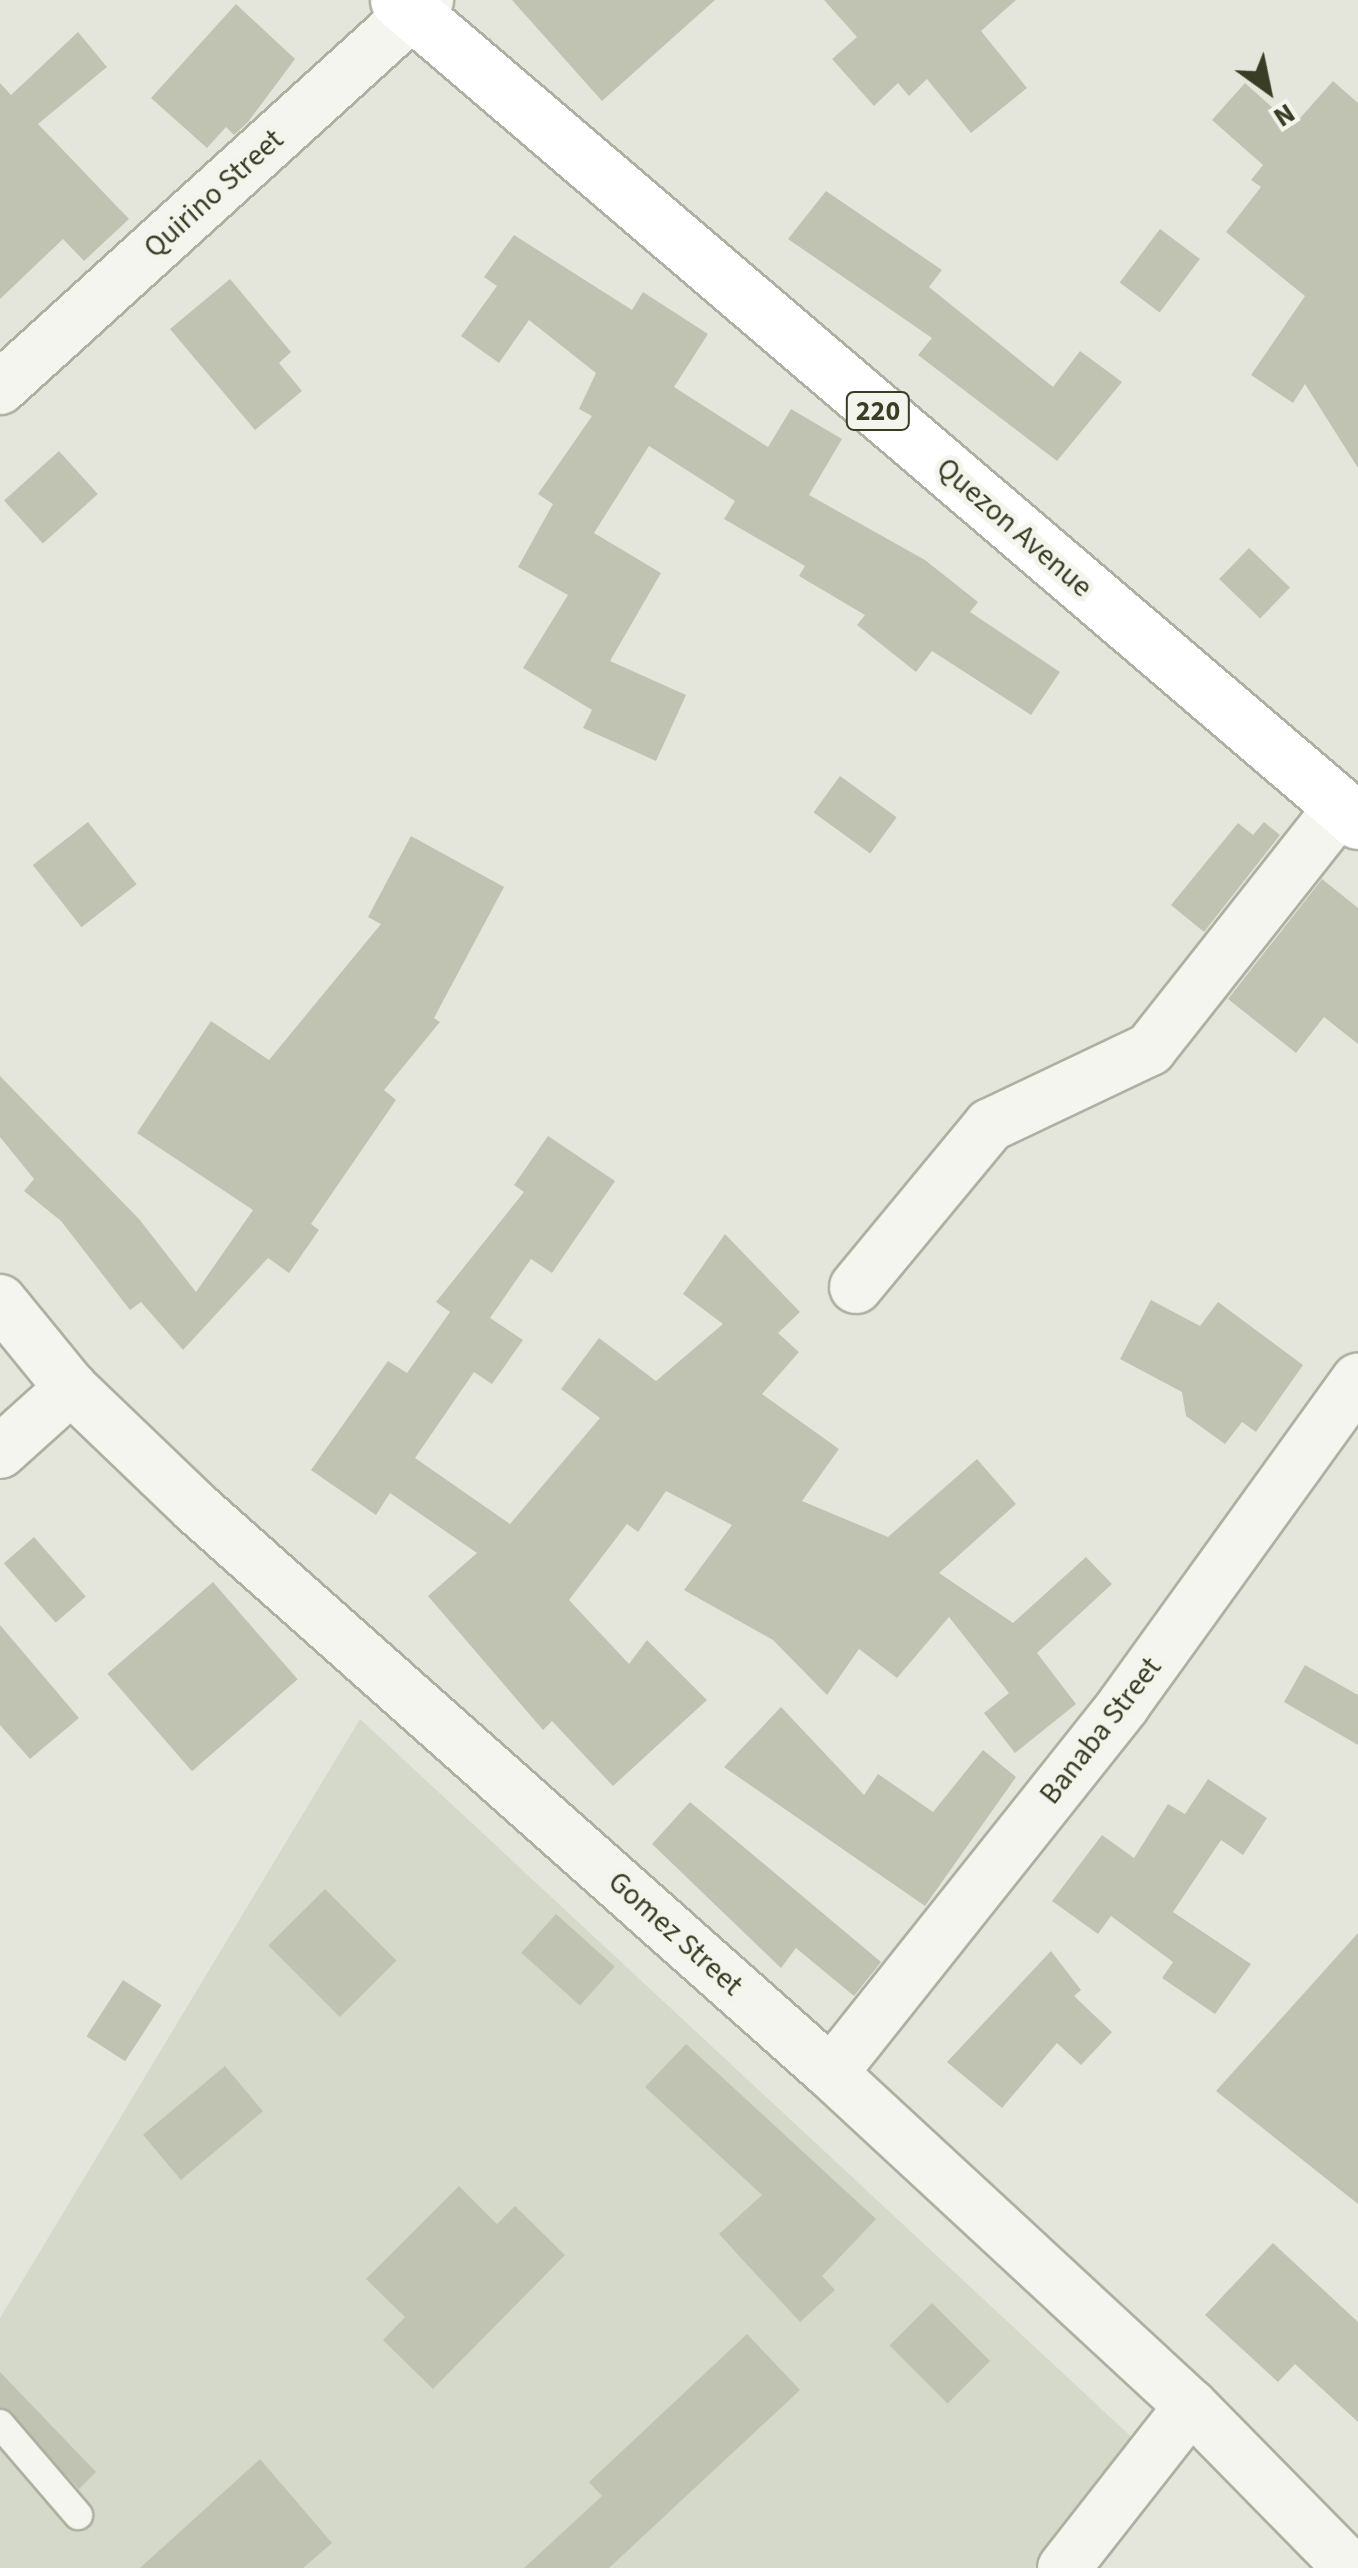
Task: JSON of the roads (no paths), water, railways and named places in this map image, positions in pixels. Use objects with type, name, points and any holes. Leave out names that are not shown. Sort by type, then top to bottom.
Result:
[{"type":"main road","name":"Quezon Avenue","points":[[413,4],[1349,814]]},
{"type":"street","name":"Quirino Street","points":[[0,388],[413,4]]},
{"type":"street","points":[[856,1287],[990,1126],[1150,1050],[1349,814]]},
{"type":"street","name":"Gomez Street","points":[[0,1302],[71,1388],[832,2073],[1191,2406],[1350,2568]]},
{"type":"street","name":"Banaba Street","points":[[832,2073],[1124,1704],[1358,1379]]},
{"type":"street","points":[[0,1452],[71,1388]]},
{"type":"street","points":[[1064,2568],[1191,2406]]},
{"type":"lane","points":[[0,2424],[78,2514]]}]
